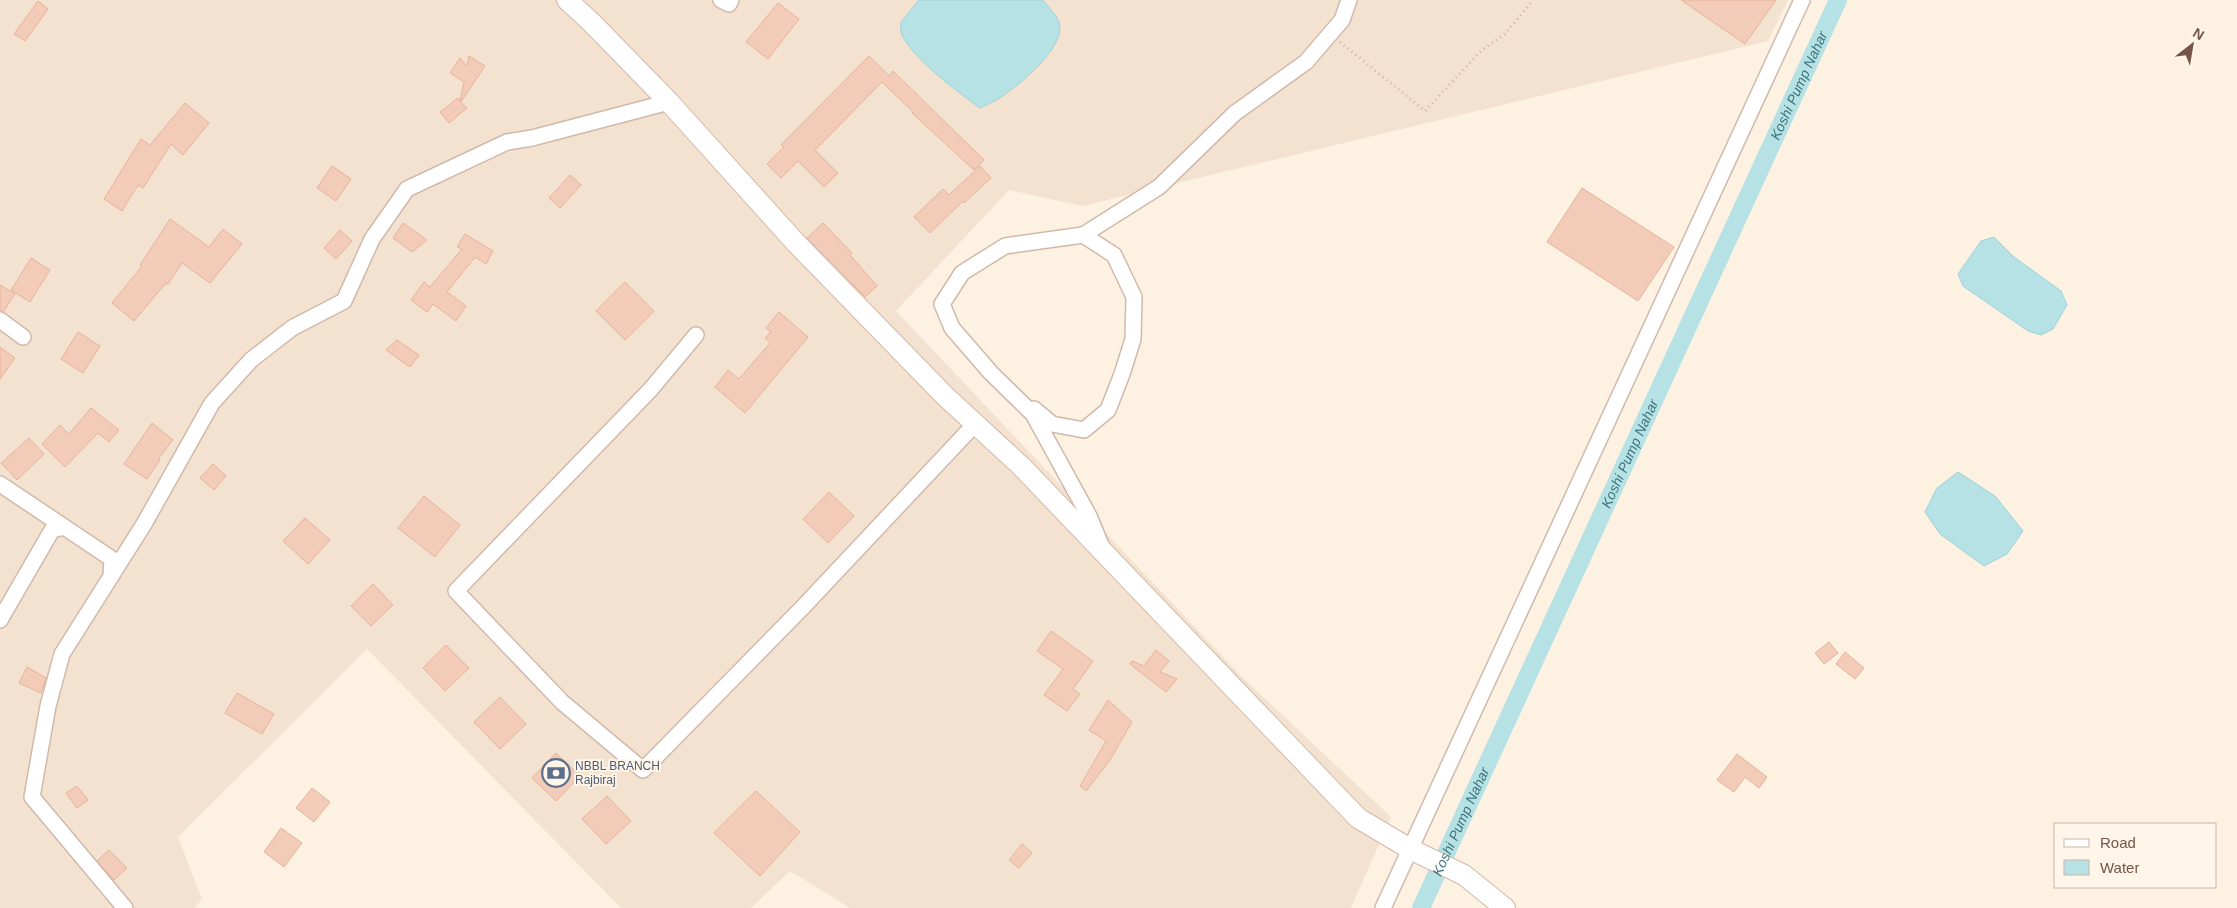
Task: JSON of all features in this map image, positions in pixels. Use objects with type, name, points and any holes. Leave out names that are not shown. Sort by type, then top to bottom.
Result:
[{"type":"street","points":[[567,0],[669,102],[796,244],[944,396],[1021,466],[1358,818],[1410,849],[1464,875],[1504,908]]},
{"type":"street","points":[[722,0],[729,4],[731,0]]},
{"type":"street","points":[[1104,553],[1088,516],[1033,414],[991,373],[952,328],[942,304],[962,273],[1005,246],[1082,235],[1159,187],[1235,113],[1306,62],[1342,20],[1349,0]]},
{"type":"street","points":[[1383,908],[1802,0]]},
{"type":"street","points":[[125,908],[32,797],[48,706],[62,654],[111,577],[212,404],[251,360],[292,328],[344,301],[372,239],[407,189],[507,142],[532,138],[669,102]]},
{"type":"street","points":[[991,373],[1052,424],[1084,430],[1108,410],[1133,339],[1134,297],[1114,255],[1082,235]]},
{"type":"street","points":[[0,320],[23,337]]},
{"type":"street","points":[[696,335],[651,389],[456,591],[562,702],[643,770],[803,607],[975,424]]},
{"type":"street","points":[[2,491],[64,527],[112,559],[111,577]]},
{"type":"street","points":[[0,620],[52,530],[64,527]]},
{"type":"path","points":[[1330,34],[1425,111],[1481,51],[1505,34],[1533,0]]},
{"type":"shaded area","points":[[0,0],[1788,0],[1768,41],[1082,206],[1009,190],[896,311],[1242,677],[1391,817],[1351,908],[850,908],[790,871],[751,908],[621,908],[367,649],[178,837],[202,899],[194,908],[0,908]]},
{"type":"water","points":[[919,0],[1043,0],[1058,19],[1060,32],[1050,52],[1031,73],[1004,95],[980,108],[927,66],[909,47],[902,35],[901,22]]},
{"type":"water","points":[[1994,237],[2014,257],[2061,291],[2067,305],[2053,329],[2041,335],[2028,331],[1963,286],[1958,274],[1981,241]]},
{"type":"water","points":[[1958,472],[1995,496],[2023,531],[2007,554],[1984,566],[1940,534],[1925,512],[1937,488]]},
{"type":"building","points":[[1681,0],[1776,0],[1745,44]]},
{"type":"building","points":[[38,1],[48,9],[25,41],[14,34]]},
{"type":"building","points":[[778,3],[799,19],[768,59],[746,42]]},
{"type":"building","points":[[469,56],[485,66],[461,102],[467,108],[449,123],[440,112],[458,98],[460,101],[464,82],[450,73],[460,58],[467,66]]},
{"type":"building","points":[[869,56],[889,76],[893,71],[984,160],[974,170],[912,113],[882,82],[815,150],[838,173],[824,187],[798,161],[781,178],[767,164],[784,147],[781,145]]},
{"type":"building","points":[[185,103],[209,123],[183,155],[171,144],[143,188],[138,185],[122,211],[104,199],[141,139],[150,145]]},
{"type":"building","points":[[332,166],[351,179],[336,201],[317,188]]},
{"type":"building","points":[[980,166],[991,178],[964,203],[963,201],[930,233],[914,217],[943,189],[949,195]]},
{"type":"building","points":[[570,175],[581,185],[560,208],[549,198]]},
{"type":"building","points":[[1582,188],[1674,247],[1638,301],[1547,242]]},
{"type":"building","points":[[170,219],[209,247],[223,229],[242,244],[210,283],[182,263],[168,284],[166,283],[134,321],[112,303],[142,266],[140,265]]},
{"type":"building","points":[[403,223],[427,240],[412,252],[393,238]]},
{"type":"building","points":[[823,223],[852,253],[850,255],[877,286],[865,297],[807,238]]},
{"type":"building","points":[[340,230],[352,241],[336,259],[324,248]]},
{"type":"building","points":[[465,234],[493,251],[486,264],[475,257],[447,292],[466,306],[456,321],[433,304],[427,312],[411,300],[424,282],[430,287],[462,249],[457,247]]},
{"type":"building","points":[[31,258],[50,270],[30,302],[11,290]]},
{"type":"building","points":[[625,282],[654,311],[625,340],[596,311]]},
{"type":"building","points":[[0,285],[15,294],[3,312],[0,311]]},
{"type":"building","points":[[779,312],[808,337],[745,413],[715,387],[728,370],[739,379],[770,343],[765,338],[771,332],[766,328]]},
{"type":"building","points":[[78,332],[100,346],[83,373],[61,359]]},
{"type":"building","points":[[397,340],[419,355],[410,367],[386,350]]},
{"type":"building","points":[[0,347],[15,358],[0,379]]},
{"type":"building","points":[[91,408],[119,430],[109,442],[98,433],[65,467],[42,444],[60,425],[69,434]]},
{"type":"building","points":[[152,423],[173,440],[158,459],[160,460],[147,479],[124,464]]},
{"type":"building","points":[[29,438],[44,454],[17,480],[1,463]]},
{"type":"building","points":[[213,464],[226,476],[214,490],[200,478]]},
{"type":"building","points":[[829,492],[854,516],[828,543],[803,519]]},
{"type":"building","points":[[424,496],[460,525],[435,557],[398,528]]},
{"type":"building","points":[[305,518],[330,540],[308,564],[283,541]]},
{"type":"building","points":[[373,584],[393,605],[371,626],[351,606]]},
{"type":"building","points":[[1051,631],[1093,661],[1073,689],[1080,694],[1067,711],[1044,695],[1063,669],[1037,651]]},
{"type":"building","points":[[1829,642],[1838,653],[1824,664],[1815,653]]},
{"type":"building","points":[[446,645],[469,668],[445,691],[423,668]]},
{"type":"building","points":[[1156,650],[1169,661],[1160,672],[1177,679],[1166,692],[1130,664],[1132,661],[1144,666]]},
{"type":"building","points":[[1845,652],[1864,668],[1855,679],[1836,664]]},
{"type":"building","points":[[27,667],[46,678],[41,693],[19,683]]},
{"type":"building","points":[[237,693],[274,714],[262,734],[225,713]]},
{"type":"building","points":[[500,697],[526,724],[500,749],[474,722]]},
{"type":"building","points":[[1108,700],[1132,722],[1110,760],[1086,791],[1080,786],[1106,741],[1089,730]]},
{"type":"building","points":[[556,753],[580,776],[556,801],[532,778]]},
{"type":"building","points":[[1737,754],[1767,777],[1759,788],[1745,777],[1734,792],[1717,780]]},
{"type":"building","points":[[77,786],[88,800],[77,808],[66,793]]},
{"type":"building","points":[[312,788],[330,802],[314,822],[296,808]]},
{"type":"building","points":[[756,791],[800,832],[760,876],[714,833]]},
{"type":"building","points":[[607,796],[631,821],[606,844],[582,819]]},
{"type":"building","points":[[281,828],[302,843],[284,867],[264,852]]},
{"type":"building","points":[[1022,844],[1032,853],[1019,868],[1009,860]]},
{"type":"building","points":[[109,850],[127,868],[114,880],[97,861]]},
{"type":"waterway","name":"Koshi Pump Nahar","points":[[1421,908],[1838,0]]},
{"type":"place","name":"NBBL BRANCH Rajbiraj","points":[[556,773]]}]
